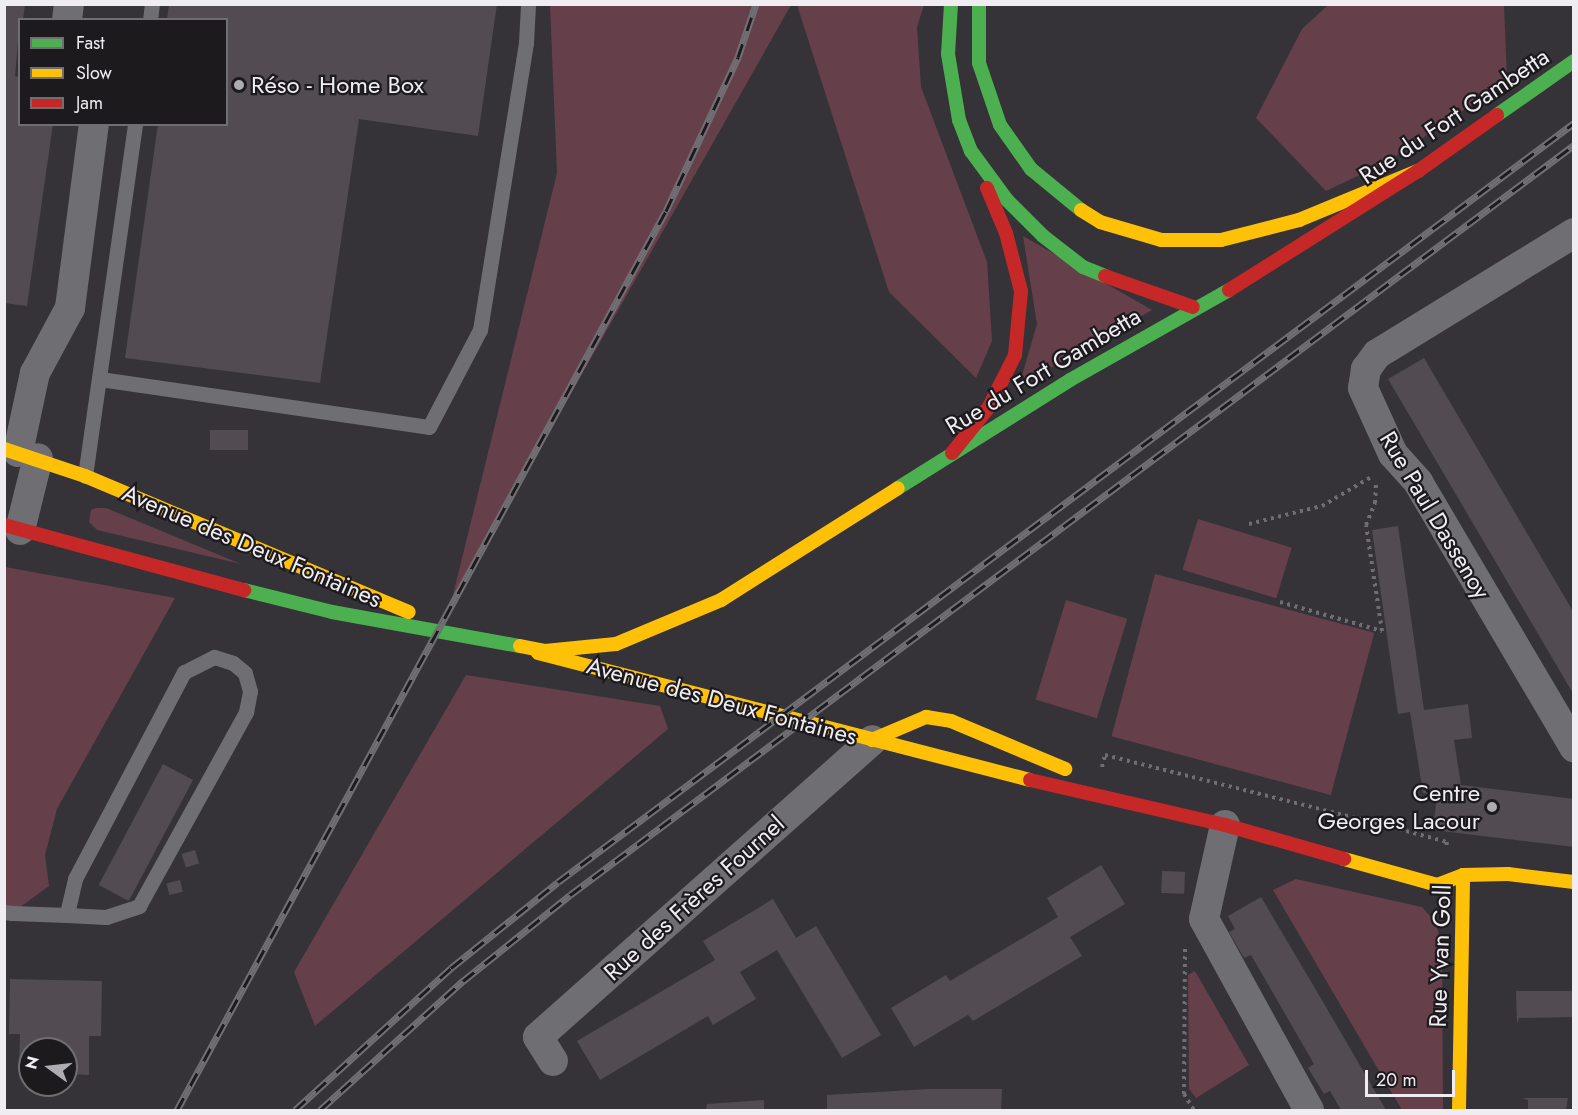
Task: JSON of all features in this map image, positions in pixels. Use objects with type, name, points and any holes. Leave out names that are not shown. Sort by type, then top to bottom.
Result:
[{"type":"main road","points":[[951,4],[948,54],[959,120],[1006,233],[1021,291],[1015,355],[988,407],[952,453]]},
{"type":"main road","points":[[979,4],[979,63],[1000,125],[1031,170],[1065,200],[1100,222],[1161,240],[1221,240],[1299,220],[1418,171]]},
{"type":"main road","name":"Rue du Fort Gambetta","points":[[510,646],[580,650],[643,635],[721,600],[952,453],[1193,307],[1256,275],[1418,171],[1574,61]]},
{"type":"main road","points":[[971,151],[1007,200],[1043,236],[1083,267],[1140,291],[1193,307]]},
{"type":"main road","name":"Avenue des Deux Fontaines","points":[[20,453],[85,476],[466,637]]},
{"type":"main road","name":"Avenue des Deux Fontaines","points":[[12,527],[125,561],[321,609],[510,646],[872,740],[1225,825],[1437,885]]},
{"type":"main road","name":"Avenue des Deux Fontaines","points":[[872,740],[926,717],[951,721],[1046,764],[1100,779]]},
{"type":"main road","name":"Avenue des Deux Fontaines","points":[[1155,793],[1210,807],[1225,825]]},
{"type":"main road","points":[[1437,885],[1463,874]]},
{"type":"main road","name":"Rue Yvan Goll","points":[[1459,1110],[1463,874],[1508,874],[1574,882]]},
{"type":"street","points":[[20,453],[34,373],[70,308],[94,126]]},
{"type":"street","name":"Rue Paul Dassenoy","points":[[1574,233],[1377,354],[1366,369],[1363,388],[1384,465],[1419,482],[1574,747]]},
{"type":"street","name":"Avenue des Deux Fontaines","points":[[12,527],[20,453]]},
{"type":"street","name":"Rue des Frères Fournel","points":[[553,1061],[538,1037],[872,740]]},
{"type":"street","points":[[1225,825],[1204,919],[1309,1110]]},
{"type":"lane","points":[[100,379],[429,427],[480,330],[526,43],[528,4]]},
{"type":"lane","points":[[85,476],[135,126]]},
{"type":"lane","points":[[4,912],[106,917],[139,906],[246,712],[250,691],[245,673],[233,663],[214,657],[184,672],[75,879],[67,915]]},
{"type":"path","points":[[1249,524],[1322,506],[1384,465]]},
{"type":"path","points":[[1280,602],[1382,631],[1366,525],[1384,465]]},
{"type":"path","points":[[1100,779],[1105,755],[1447,842],[1437,885]]},
{"type":"path","points":[[1194,1110],[1184,1094],[1185,929],[1204,919]]},
{"type":"shaded area","points":[[550,5],[791,5],[450,607],[557,173]]},
{"type":"shaded area","points":[[797,5],[924,5],[917,27],[921,87],[987,262],[992,341],[976,378],[889,292]]},
{"type":"shaded area","points":[[1328,5],[1504,5],[1507,81],[1387,162],[1326,191],[1256,118],[1302,29]]},
{"type":"shaded area","points":[[1023,236],[1152,310],[1019,386],[1037,324]]},
{"type":"shaded area","points":[[106,508],[241,564],[97,530],[89,522],[91,510]]},
{"type":"shaded area","points":[[1198,519],[1292,548],[1276,598],[1183,570]]},
{"type":"shaded area","points":[[5,567],[175,598],[57,809],[45,855],[49,886],[12,913],[5,906]]},
{"type":"shaded area","points":[[1155,574],[1374,633],[1331,795],[1112,736]]},
{"type":"shaded area","points":[[1066,600],[1127,619],[1097,718],[1036,699]]},
{"type":"shaded area","points":[[466,675],[660,706],[668,729],[315,1026],[294,972]]},
{"type":"shaded area","points":[[1296,879],[1422,907],[1435,922],[1442,944],[1443,1110],[1402,1110],[1273,890]]},
{"type":"shaded area","points":[[1195,971],[1249,1065],[1196,1098],[1189,1089],[1188,975]]},
{"type":"building","points":[[4,4],[25,4],[23,18],[18,18],[15,76],[18,77],[18,126],[53,126],[27,306],[4,303]]},
{"type":"building","points":[[169,4],[497,4],[478,136],[359,119],[320,383],[125,358],[158,126],[228,126],[228,18],[167,18]]},
{"type":"building","points":[[1424,358],[1574,613],[1574,695],[1388,379]]},
{"type":"building","points":[[210,430],[248,430],[248,450],[210,450]]},
{"type":"building","points":[[1398,526],[1424,710],[1468,704],[1472,738],[1454,740],[1461,785],[1574,799],[1574,847],[1433,830],[1437,795],[1423,793],[1410,712],[1398,714],[1372,530]]},
{"type":"building","points":[[163,764],[193,780],[129,901],[99,885]]},
{"type":"building","points":[[195,850],[199,863],[186,867],[182,854]]},
{"type":"building","points":[[1101,865],[1125,904],[1070,937],[1082,956],[973,1021],[968,1015],[914,1047],[891,1008],[946,975],[950,981],[1058,917],[1047,898]]},
{"type":"building","points":[[1162,871],[1185,872],[1184,894],[1161,893]]},
{"type":"building","points":[[180,880],[183,892],[169,895],[166,883]]},
{"type":"building","points":[[1261,897],[1386,1110],[1341,1110],[1330,1091],[1324,1094],[1308,1068],[1314,1064],[1251,955],[1244,958],[1229,932],[1235,929],[1228,916]]},
{"type":"building","points":[[773,899],[796,938],[816,926],[881,1035],[842,1058],[777,950],[740,972],[756,999],[713,1025],[708,1016],[600,1080],[577,1041],[715,960],[703,941]]},
{"type":"building","points":[[10,979],[102,981],[101,1036],[89,1036],[89,1075],[78,1075],[78,1037],[20,1037],[20,1034],[9,1034]]},
{"type":"building","points":[[1516,991],[1574,991],[1574,1017],[1519,1018],[1517,1024]]},
{"type":"building","points":[[928,1089],[1002,1089],[1001,1110],[827,1110],[827,1095]]},
{"type":"building","points":[[1522,1098],[1568,1098],[1566,1110],[1528,1110],[1528,1100]]},
{"type":"building","points":[[764,1100],[764,1110],[706,1110],[707,1104]]},
{"type":"railway","points":[[177,1110],[666,211],[738,57],[756,4]]},
{"type":"railway","points":[[295,1110],[451,968],[558,882],[1574,123]]},
{"type":"railway","points":[[320,1110],[463,981],[570,895],[1574,145]]},
{"type":"traffic: fast","points":[[951,4],[948,54],[959,120],[971,151],[1007,200],[1043,236],[1083,267],[1105,276]]},
{"type":"traffic: fast","points":[[979,4],[979,63],[1000,125],[1031,169],[1081,210]]},
{"type":"traffic: fast","points":[[1497,115],[1574,61]]},
{"type":"traffic: fast","points":[[898,488],[1070,380],[1229,290]]},
{"type":"traffic: fast","points":[[244,590],[332,612],[520,646]]},
{"type":"traffic: slow","points":[[1081,210],[1100,222],[1161,240],[1221,240],[1299,220],[1418,171]]},
{"type":"traffic: slow","points":[[4,449],[85,476],[409,612]]},
{"type":"traffic: slow","points":[[520,646],[545,651],[616,644],[721,600],[898,488]]},
{"type":"traffic: slow","points":[[538,653],[1030,780]]},
{"type":"traffic: slow","points":[[872,740],[926,717],[951,721],[1065,769]]},
{"type":"traffic: slow","points":[[1344,859],[1437,885],[1463,875]]},
{"type":"traffic: slow","points":[[1459,1110],[1463,875],[1508,874],[1574,882]]},
{"type":"traffic: jam","points":[[1229,290],[1418,171],[1497,115]]},
{"type":"traffic: jam","points":[[952,453],[989,407],[1015,355],[1021,291],[1006,233],[987,188]]},
{"type":"traffic: jam","points":[[1105,276],[1193,307]]},
{"type":"traffic: jam","points":[[4,525],[244,590]]},
{"type":"traffic: jam","points":[[1030,780],[1225,825],[1344,859]]},
{"type":"place","name":"Réso - Home Box","points":[[239,85]]},
{"type":"place","name":"Centre Georges Lacour","points":[[1492,807]]}]
